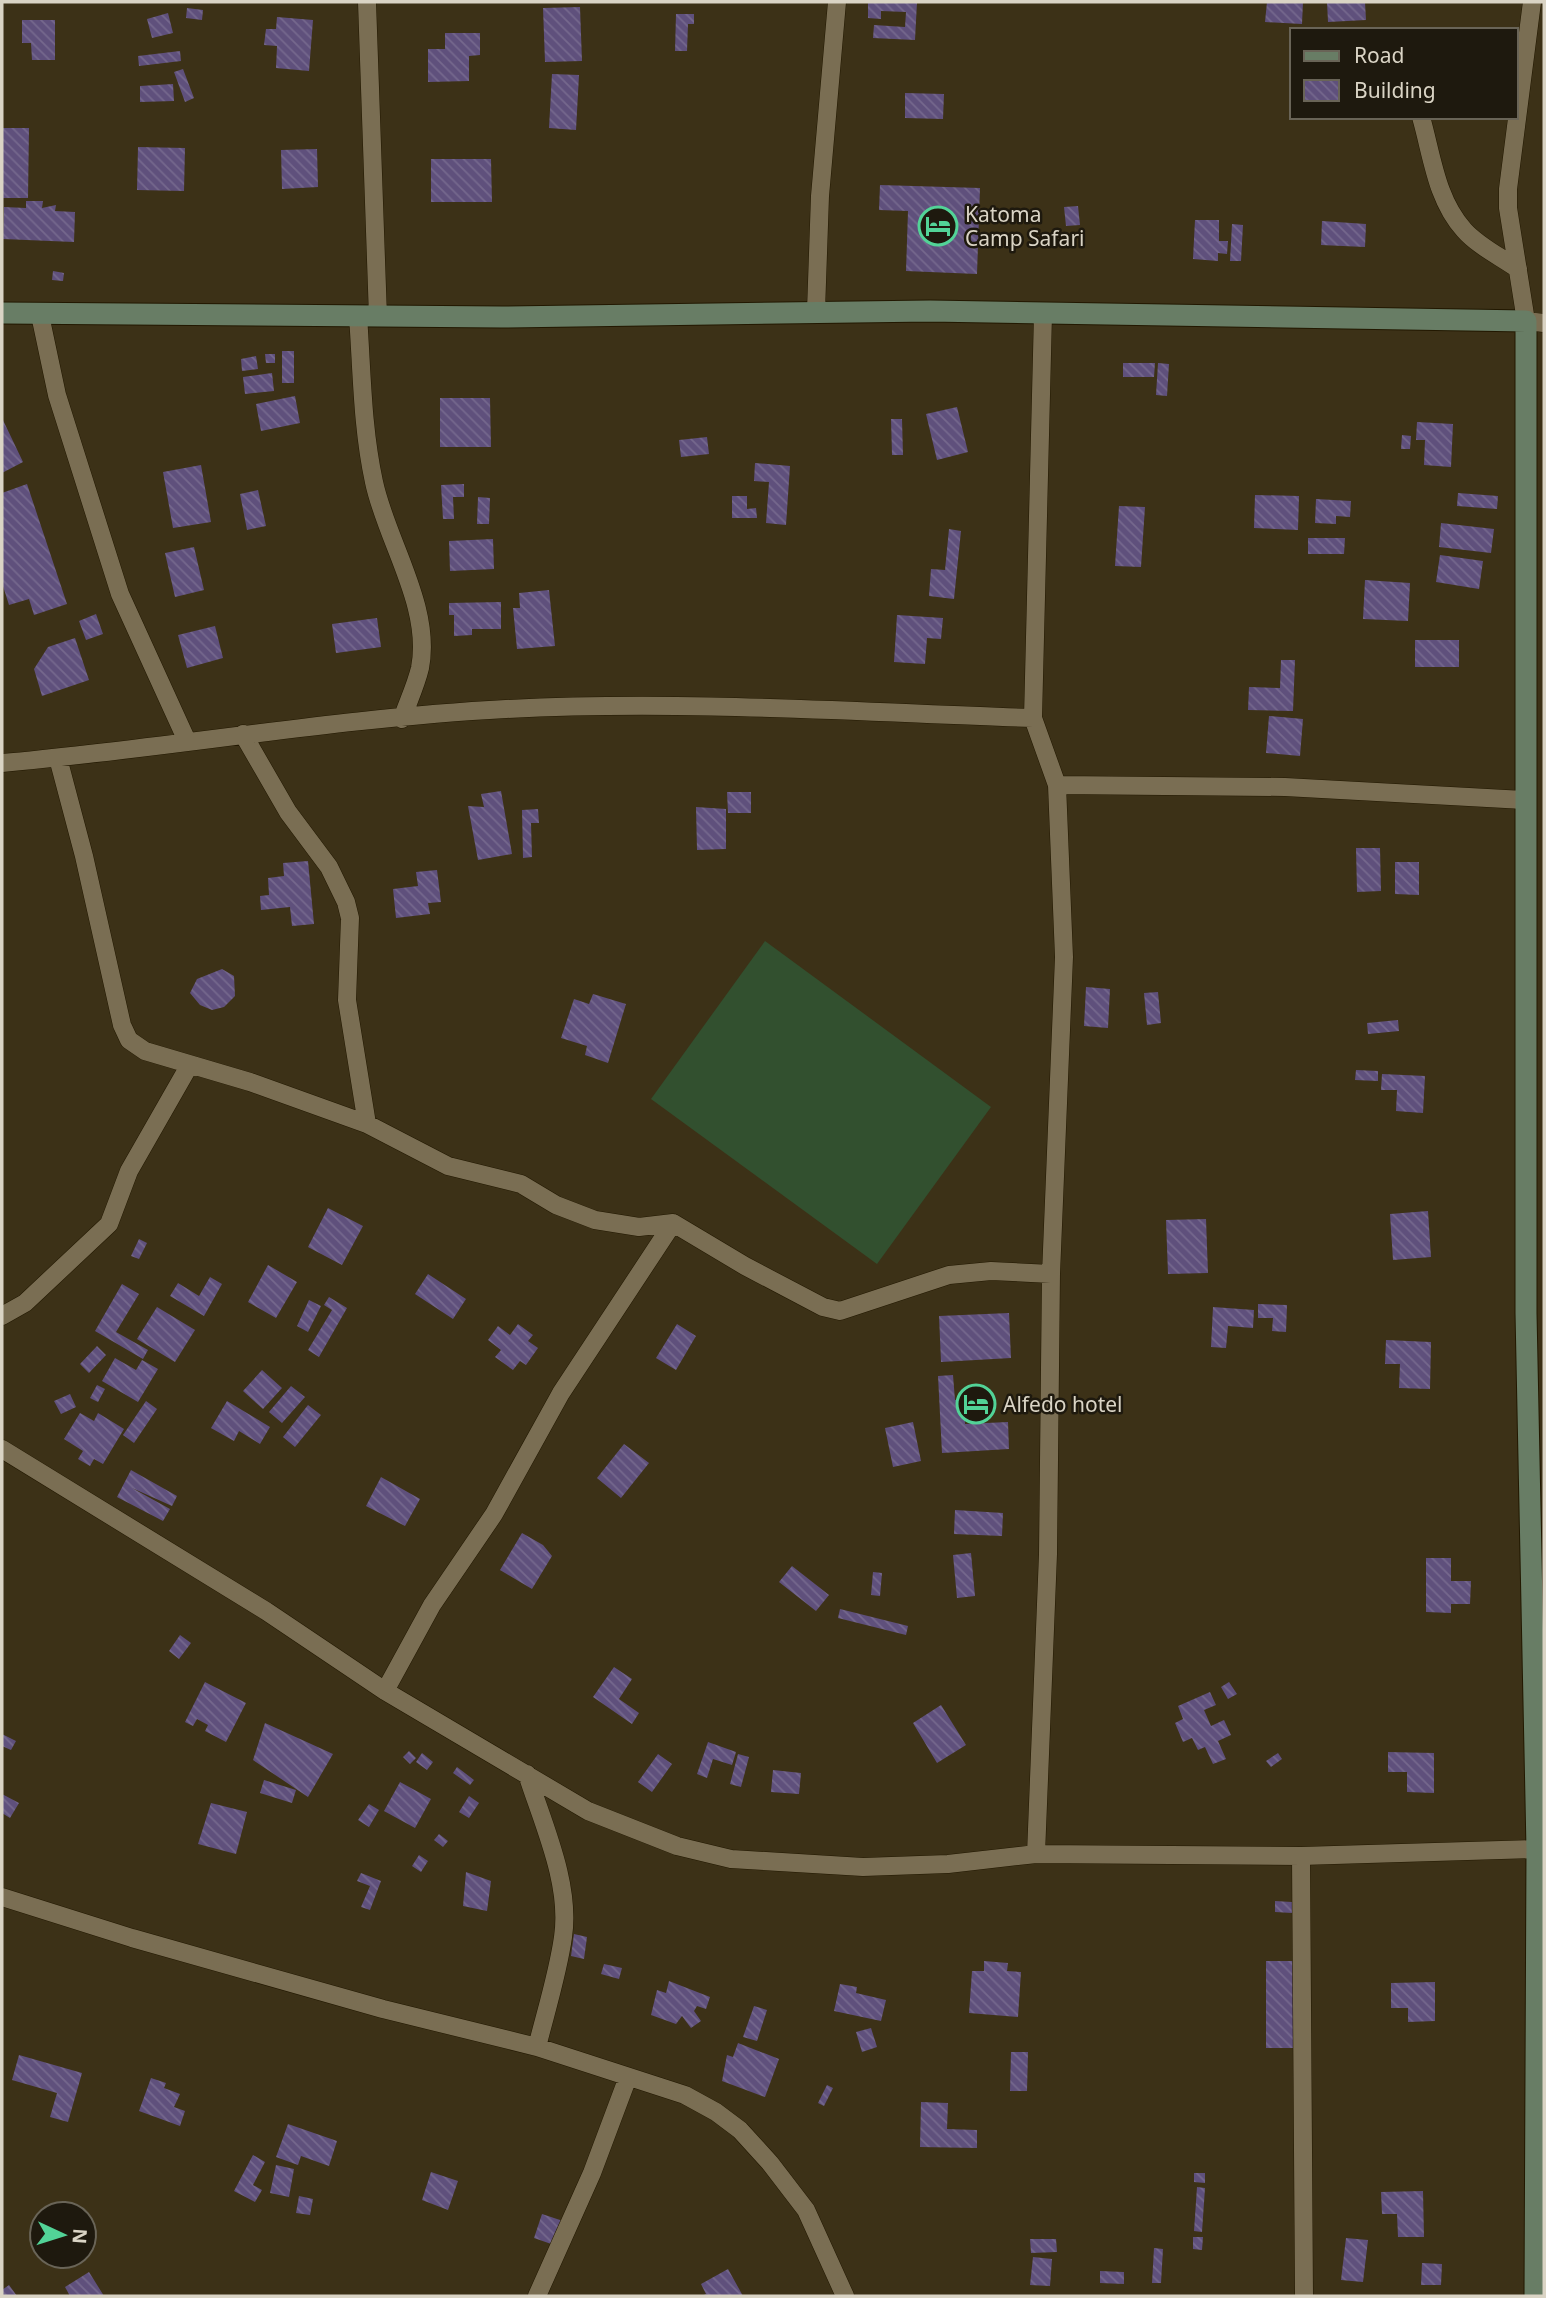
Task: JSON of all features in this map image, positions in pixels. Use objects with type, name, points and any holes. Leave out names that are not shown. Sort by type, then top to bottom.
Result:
[{"type":"street","points":[[367,2],[367,444],[373,480],[407,577],[420,638],[420,668],[402,719]]},
{"type":"street","points":[[816,311],[820,196],[837,2]]},
{"type":"street","points":[[1518,111],[1532,2]]},
{"type":"street","points":[[1421,119],[1433,167],[1455,219],[1471,237],[1518,269]]},
{"type":"street","points":[[1517,119],[1508,189],[1518,269],[1535,322],[1524,800],[1536,1519],[1539,2012],[1535,2296]]},
{"type":"street","points":[[2,313],[368,316],[816,311],[1535,322]]},
{"type":"street","points":[[1036,1854],[1048,1554],[1051,1274],[1064,957],[1057,785],[1033,718],[1044,314]]},
{"type":"street","points":[[40,315],[57,395],[120,594],[187,741]]},
{"type":"street","points":[[2,762],[58,758],[347,721],[402,719],[506,709],[655,708],[1033,718]]},
{"type":"street","points":[[243,734],[288,812],[329,867],[346,902],[350,918],[347,1000],[368,1124]]},
{"type":"street","points":[[58,758],[126,1034],[145,1051],[188,1066],[250,1082],[368,1124],[448,1167],[521,1184],[556,1205],[595,1220],[639,1227],[673,1223],[756,1272],[823,1307],[840,1311],[949,1275],[991,1271],[1051,1274]]},
{"type":"street","points":[[1057,785],[1284,787],[1524,800]]},
{"type":"street","points":[[2,1316],[25,1303],[109,1224],[129,1171],[188,1066]]},
{"type":"street","points":[[384,1691],[432,1605],[494,1514],[561,1393],[673,1223]]},
{"type":"street","points":[[2,1448],[266,1611],[384,1691],[588,1811],[677,1846],[732,1859],[863,1867],[948,1864],[1036,1854],[1301,1856],[1537,1849]]},
{"type":"street","points":[[527,1774],[549,1841],[564,1915],[564,1936],[537,2047]]},
{"type":"street","points":[[1301,1856],[1304,2296]]},
{"type":"street","points":[[2,1897],[132,1938],[383,2010],[537,2047],[685,2095],[716,2112],[740,2130],[770,2163],[806,2210],[845,2296]]},
{"type":"street","points":[[537,2296],[592,2173],[628,2077]]},
{"type":"green space","points":[[765,941],[991,1107],[877,1264],[651,1099]]},
{"type":"building","points":[[868,2],[917,2],[915,40],[873,38],[874,25],[905,27],[906,12],[881,11],[881,19],[868,18]]},
{"type":"building","points":[[1267,2],[1303,2],[1302,24],[1265,22]]},
{"type":"building","points":[[1327,2],[1365,2],[1366,20],[1328,22]]},
{"type":"building","points":[[580,7],[582,61],[545,62],[543,8]]},
{"type":"building","points":[[187,8],[203,10],[202,20],[186,18]]},
{"type":"building","points":[[168,13],[173,33],[152,38],[147,19]]},
{"type":"building","points":[[676,14],[694,14],[694,24],[688,24],[687,51],[675,51]]},
{"type":"building","points":[[277,17],[313,20],[309,71],[276,68],[277,46],[264,45],[266,29],[276,29]]},
{"type":"building","points":[[22,20],[55,20],[55,60],[32,60],[31,43],[22,43]]},
{"type":"building","points":[[445,33],[480,33],[480,55],[469,56],[469,81],[428,82],[428,49],[445,49]]},
{"type":"building","points":[[180,51],[181,61],[139,66],[138,56]]},
{"type":"building","points":[[183,69],[194,98],[185,102],[174,72]]},
{"type":"building","points":[[552,74],[579,75],[576,130],[549,128]]},
{"type":"building","points":[[173,84],[174,101],[140,102],[140,86]]},
{"type":"building","points":[[905,93],[944,94],[943,119],[905,118]]},
{"type":"building","points":[[2,128],[29,128],[28,198],[2,198]]},
{"type":"building","points":[[138,147],[185,148],[184,191],[137,190]]},
{"type":"building","points":[[317,149],[318,187],[282,189],[281,150]]},
{"type":"building","points":[[431,159],[491,159],[492,202],[431,202]]},
{"type":"building","points":[[880,185],[980,188],[977,274],[906,271],[908,211],[879,210]]},
{"type":"building","points":[[26,201],[43,201],[42,208],[56,205],[55,211],[75,212],[74,242],[3,239],[4,207],[26,208]]},
{"type":"building","points":[[1078,206],[1080,225],[1066,226],[1064,207]]},
{"type":"building","points":[[1195,220],[1219,220],[1219,241],[1228,241],[1227,254],[1218,253],[1218,261],[1193,259]]},
{"type":"building","points":[[1322,221],[1366,224],[1365,247],[1321,245]]},
{"type":"building","points":[[1232,224],[1243,225],[1241,261],[1230,261]]},
{"type":"building","points":[[53,271],[64,273],[63,281],[52,280]]},
{"type":"building","points":[[282,351],[294,351],[294,383],[282,383]]},
{"type":"building","points":[[265,354],[275,354],[275,363],[266,363]]},
{"type":"building","points":[[256,356],[258,369],[242,371],[241,359]]},
{"type":"building","points":[[1123,363],[1155,363],[1154,377],[1123,377]]},
{"type":"building","points":[[1158,363],[1169,364],[1167,396],[1156,395]]},
{"type":"building","points":[[272,373],[274,391],[245,394],[243,377]]},
{"type":"building","points":[[295,396],[300,423],[261,431],[256,404]]},
{"type":"building","points":[[440,398],[490,398],[491,447],[440,447]]},
{"type":"building","points":[[957,407],[968,452],[937,460],[926,414]]},
{"type":"building","points":[[2,418],[23,462],[2,473]]},
{"type":"building","points":[[891,419],[902,419],[903,455],[892,455]]},
{"type":"building","points":[[1417,422],[1453,424],[1451,467],[1424,465],[1425,440],[1416,440]]},
{"type":"building","points":[[1402,435],[1411,436],[1410,449],[1401,449]]},
{"type":"building","points":[[707,437],[709,454],[681,457],[679,440]]},
{"type":"building","points":[[755,463],[790,466],[786,525],[766,523],[769,482],[754,481]]},
{"type":"building","points":[[201,465],[211,522],[173,528],[163,472]]},
{"type":"building","points":[[27,484],[67,604],[34,615],[29,599],[9,605],[2,583],[2,493]]},
{"type":"building","points":[[464,484],[464,497],[453,497],[454,519],[443,519],[441,485]]},
{"type":"building","points":[[258,490],[266,526],[247,530],[240,494]]},
{"type":"building","points":[[1458,493],[1498,496],[1497,509],[1457,506]]},
{"type":"building","points":[[1255,495],[1299,496],[1298,530],[1254,528]]},
{"type":"building","points":[[732,496],[747,496],[747,509],[756,508],[757,518],[732,518]]},
{"type":"building","points":[[478,497],[490,498],[489,524],[477,524]]},
{"type":"building","points":[[1316,499],[1351,501],[1350,517],[1336,516],[1336,524],[1315,523]]},
{"type":"building","points":[[1119,506],[1145,507],[1141,567],[1115,566]]},
{"type":"building","points":[[1441,523],[1494,529],[1491,553],[1439,547]]},
{"type":"building","points":[[949,529],[961,531],[954,599],[929,596],[931,569],[945,570]]},
{"type":"building","points":[[1308,538],[1345,538],[1344,554],[1308,554]]},
{"type":"building","points":[[493,539],[494,569],[450,571],[449,541]]},
{"type":"building","points":[[194,547],[204,590],[175,597],[165,553]]},
{"type":"building","points":[[1440,555],[1483,561],[1479,589],[1436,582]]},
{"type":"building","points":[[1365,580],[1410,583],[1408,621],[1363,619]]},
{"type":"building","points":[[549,590],[555,646],[517,649],[513,608],[520,608],[519,593]]},
{"type":"building","points":[[501,602],[501,629],[472,629],[472,635],[454,636],[454,615],[449,615],[449,603]]},
{"type":"building","points":[[96,614],[103,634],[86,640],[79,621]]},
{"type":"building","points":[[897,615],[943,618],[941,639],[927,638],[925,664],[894,662]]},
{"type":"building","points":[[377,618],[381,647],[336,653],[332,624]]},
{"type":"building","points":[[215,626],[223,658],[187,668],[178,635]]},
{"type":"building","points":[[75,638],[89,680],[42,696],[34,669],[48,647]]},
{"type":"building","points":[[1415,640],[1459,640],[1459,667],[1415,667]]},
{"type":"building","points":[[1281,660],[1295,660],[1293,711],[1248,710],[1249,687],[1280,688]]},
{"type":"building","points":[[1269,716],[1303,719],[1300,756],[1266,753]]},
{"type":"building","points":[[501,791],[512,854],[478,860],[468,806],[484,807],[481,794]]},
{"type":"building","points":[[727,792],[751,792],[751,813],[728,813]]},
{"type":"building","points":[[696,807],[726,809],[726,849],[697,850]]},
{"type":"building","points":[[538,809],[539,823],[531,823],[532,857],[523,858],[522,810]]},
{"type":"building","points":[[1356,848],[1380,848],[1381,891],[1357,892]]},
{"type":"building","points":[[308,861],[314,924],[292,926],[290,907],[261,910],[260,896],[269,895],[268,878],[284,876],[283,863]]},
{"type":"building","points":[[1395,862],[1419,862],[1419,895],[1395,894]]},
{"type":"building","points":[[437,870],[441,902],[428,903],[430,914],[396,918],[393,889],[418,886],[416,872]]},
{"type":"building","points":[[222,969],[234,976],[235,996],[224,1007],[212,1010],[200,1005],[190,993],[197,979]]},
{"type":"building","points":[[1086,987],[1110,989],[1108,1028],[1084,1026]]},
{"type":"building","points":[[1158,992],[1161,1023],[1147,1025],[1144,993]]},
{"type":"building","points":[[593,994],[626,1004],[608,1063],[585,1055],[587,1046],[561,1038],[574,999],[589,1004]]},
{"type":"building","points":[[1398,1020],[1399,1031],[1368,1034],[1367,1023]]},
{"type":"building","points":[[1356,1070],[1378,1071],[1378,1081],[1355,1080]]},
{"type":"building","points":[[1382,1074],[1425,1076],[1423,1113],[1396,1111],[1397,1090],[1381,1090]]},
{"type":"building","points":[[328,1208],[363,1226],[342,1265],[308,1247]]},
{"type":"building","points":[[1428,1211],[1431,1257],[1393,1260],[1390,1214]]},
{"type":"building","points":[[1206,1219],[1208,1273],[1168,1274],[1166,1220]]},
{"type":"building","points":[[139,1239],[147,1243],[139,1259],[131,1256]]},
{"type":"building","points":[[268,1265],[297,1282],[276,1318],[248,1302]]},
{"type":"building","points":[[428,1274],[466,1299],[453,1319],[415,1294]]},
{"type":"building","points":[[210,1277],[222,1284],[204,1316],[170,1296],[178,1283],[199,1296]]},
{"type":"building","points":[[122,1284],[139,1294],[116,1332],[148,1350],[143,1359],[95,1331]]},
{"type":"building","points":[[329,1297],[347,1308],[319,1357],[308,1350],[332,1310],[324,1305]]},
{"type":"building","points":[[309,1300],[321,1306],[308,1332],[297,1326]]},
{"type":"building","points":[[1258,1304],[1287,1305],[1286,1332],[1272,1331],[1273,1318],[1258,1318]]},
{"type":"building","points":[[157,1307],[195,1330],[175,1362],[137,1339]]},
{"type":"building","points":[[1213,1307],[1254,1310],[1253,1328],[1228,1326],[1226,1348],[1211,1347]]},
{"type":"building","points":[[1009,1313],[1011,1358],[941,1362],[939,1316]]},
{"type":"building","points":[[518,1324],[533,1335],[528,1341],[538,1348],[526,1365],[520,1361],[513,1370],[495,1357],[501,1350],[488,1340],[498,1326],[510,1335]]},
{"type":"building","points":[[677,1324],[696,1336],[676,1370],[656,1358]]},
{"type":"building","points":[[1386,1340],[1431,1342],[1430,1389],[1399,1388],[1400,1364],[1385,1364]]},
{"type":"building","points":[[97,1346],[106,1355],[89,1373],[80,1364]]},
{"type":"building","points":[[115,1358],[136,1370],[142,1360],[158,1369],[138,1402],[102,1381]]},
{"type":"building","points":[[262,1370],[282,1388],[263,1409],[243,1391]]},
{"type":"building","points":[[953,1375],[955,1400],[964,1400],[965,1424],[1008,1422],[1009,1449],[942,1453],[938,1376]]},
{"type":"building","points":[[97,1385],[105,1389],[98,1402],[90,1398]]},
{"type":"building","points":[[291,1386],[305,1397],[282,1423],[269,1412]]},
{"type":"building","points":[[70,1394],[76,1407],[61,1414],[54,1401]]},
{"type":"building","points":[[146,1401],[157,1409],[134,1443],[123,1435]]},
{"type":"building","points":[[227,1401],[270,1427],[260,1444],[239,1431],[234,1441],[211,1428]]},
{"type":"building","points":[[308,1405],[321,1415],[295,1447],[283,1437]]},
{"type":"building","points":[[80,1413],[94,1421],[98,1413],[124,1429],[103,1464],[94,1459],[90,1466],[78,1459],[83,1451],[64,1439]]},
{"type":"building","points":[[913,1422],[921,1461],[893,1467],[885,1428]]},
{"type":"building","points":[[624,1444],[649,1463],[621,1498],[597,1478]]},
{"type":"building","points":[[131,1470],[177,1496],[172,1506],[132,1488],[170,1509],[163,1521],[117,1497]]},
{"type":"building","points":[[381,1477],[420,1499],[405,1526],[366,1506]]},
{"type":"building","points":[[955,1510],[1003,1513],[1002,1536],[954,1534]]},
{"type":"building","points":[[522,1533],[543,1545],[552,1556],[532,1589],[500,1570]]},
{"type":"building","points":[[971,1553],[975,1596],[957,1598],[953,1555]]},
{"type":"building","points":[[1426,1558],[1451,1558],[1451,1581],[1471,1581],[1470,1604],[1451,1604],[1451,1613],[1426,1612]]},
{"type":"building","points":[[792,1566],[829,1595],[816,1611],[779,1582]]},
{"type":"building","points":[[873,1572],[882,1573],[880,1596],[871,1595]]},
{"type":"building","points":[[840,1609],[908,1626],[906,1635],[838,1618]]},
{"type":"building","points":[[180,1635],[191,1643],[179,1659],[169,1651]]},
{"type":"building","points":[[614,1667],[632,1679],[619,1699],[639,1713],[632,1724],[593,1697]]},
{"type":"building","points":[[205,1682],[246,1703],[226,1742],[205,1731],[208,1725],[197,1719],[193,1726],[185,1722]]},
{"type":"building","points":[[1229,1682],[1237,1694],[1228,1699],[1221,1687]]},
{"type":"building","points":[[1210,1692],[1216,1705],[1204,1710],[1211,1726],[1224,1720],[1231,1735],[1218,1741],[1226,1759],[1213,1764],[1205,1747],[1198,1750],[1192,1738],[1183,1742],[1175,1723],[1183,1719],[1178,1706]]},
{"type":"building","points":[[941,1705],[966,1745],[937,1763],[913,1723]]},
{"type":"building","points":[[265,1723],[333,1754],[308,1797],[253,1760]]},
{"type":"building","points":[[2,1734],[16,1741],[11,1750],[2,1746]]},
{"type":"building","points":[[708,1742],[736,1752],[732,1765],[713,1759],[707,1778],[697,1774]]},
{"type":"building","points":[[409,1751],[416,1758],[410,1764],[403,1757]]},
{"type":"building","points":[[1388,1752],[1434,1753],[1434,1793],[1407,1792],[1407,1772],[1388,1772]]},
{"type":"building","points":[[422,1753],[433,1762],[427,1770],[416,1762]]},
{"type":"building","points":[[1278,1753],[1282,1759],[1271,1767],[1266,1761]]},
{"type":"building","points":[[658,1754],[672,1764],[652,1792],[638,1782]]},
{"type":"building","points":[[738,1754],[749,1757],[741,1787],[730,1784]]},
{"type":"building","points":[[457,1767],[474,1780],[470,1785],[453,1773]]},
{"type":"building","points":[[773,1770],[801,1773],[799,1794],[771,1792]]},
{"type":"building","points":[[264,1780],[296,1790],[292,1803],[260,1793]]},
{"type":"building","points":[[400,1782],[431,1799],[415,1828],[384,1811]]},
{"type":"building","points":[[2,1794],[19,1803],[10,1818],[2,1813]]},
{"type":"building","points":[[469,1796],[479,1803],[469,1818],[459,1812]]},
{"type":"building","points":[[211,1803],[247,1812],[236,1854],[198,1844]]},
{"type":"building","points":[[369,1804],[379,1810],[369,1827],[358,1820]]},
{"type":"building","points":[[439,1834],[448,1841],[443,1847],[434,1840]]},
{"type":"building","points":[[419,1855],[428,1861],[421,1872],[412,1866]]},
{"type":"building","points":[[466,1872],[491,1881],[487,1911],[463,1906]]},
{"type":"building","points":[[361,1873],[381,1881],[370,1910],[361,1907],[370,1886],[357,1881]]},
{"type":"building","points":[[1275,1901],[1292,1902],[1292,1913],[1275,1912]]},
{"type":"building","points":[[574,1934],[587,1937],[584,1959],[571,1956]]},
{"type":"building","points":[[984,1961],[1008,1963],[1007,1971],[1021,1972],[1018,2017],[969,2013],[972,1971],[984,1971]]},
{"type":"building","points":[[1266,1961],[1294,1961],[1294,2048],[1266,2048]]},
{"type":"building","points":[[604,1964],[622,1968],[619,1979],[601,1974]]},
{"type":"building","points":[[669,1981],[710,1997],[706,2009],[697,2006],[694,2011],[701,2021],[691,2028],[682,2016],[676,2024],[651,2015],[657,1990],[666,1993]]},
{"type":"building","points":[[1435,1982],[1435,2021],[1408,2022],[1408,2008],[1391,2008],[1391,1983]]},
{"type":"building","points":[[840,1984],[857,1987],[856,1993],[886,2000],[881,2021],[834,2011]]},
{"type":"building","points":[[754,2006],[767,2010],[757,2041],[743,2037]]},
{"type":"building","points":[[871,2028],[877,2047],[862,2052],[856,2032]]},
{"type":"building","points":[[738,2043],[779,2059],[765,2097],[722,2081],[727,2055],[733,2057]]},
{"type":"building","points":[[1011,2052],[1028,2052],[1027,2091],[1010,2091]]},
{"type":"building","points":[[19,2055],[82,2073],[68,2122],[50,2117],[57,2093],[12,2080]]},
{"type":"building","points":[[151,2078],[166,2083],[164,2088],[180,2094],[174,2107],[185,2111],[180,2126],[139,2111]]},
{"type":"building","points":[[827,2085],[833,2088],[824,2106],[818,2103]]},
{"type":"building","points":[[921,2102],[948,2103],[947,2129],[977,2130],[977,2148],[920,2147]]},
{"type":"building","points":[[288,2124],[337,2141],[329,2166],[301,2156],[298,2165],[276,2157]]},
{"type":"building","points":[[253,2155],[265,2162],[253,2185],[262,2190],[255,2202],[234,2191]]},
{"type":"building","points":[[276,2165],[294,2169],[289,2197],[270,2193]]},
{"type":"building","points":[[431,2172],[458,2181],[448,2210],[422,2200]]},
{"type":"building","points":[[1194,2173],[1205,2173],[1205,2183],[1194,2182]]},
{"type":"building","points":[[1197,2187],[1205,2188],[1202,2232],[1194,2231]]},
{"type":"building","points":[[1423,2191],[1424,2237],[1398,2237],[1397,2214],[1382,2214],[1381,2192]]},
{"type":"building","points":[[299,2196],[313,2199],[310,2215],[296,2213]]},
{"type":"building","points":[[542,2214],[566,2222],[557,2246],[534,2238]]},
{"type":"building","points":[[1193,2237],[1203,2237],[1202,2250],[1193,2249]]},
{"type":"building","points":[[1346,2238],[1368,2240],[1363,2282],[1341,2280]]},
{"type":"building","points":[[1030,2239],[1056,2239],[1057,2252],[1031,2253]]},
{"type":"building","points":[[1154,2248],[1163,2249],[1161,2283],[1152,2283]]},
{"type":"building","points":[[1033,2257],[1052,2259],[1050,2286],[1030,2285]]},
{"type":"building","points":[[1422,2263],[1442,2264],[1441,2285],[1421,2285]]},
{"type":"building","points":[[728,2269],[743,2296],[702,2296],[706,2294],[701,2284]]},
{"type":"building","points":[[1100,2271],[1124,2272],[1124,2284],[1100,2283]]},
{"type":"building","points":[[89,2272],[104,2296],[70,2296],[65,2287]]},
{"type":"building","points":[[9,2285],[17,2296],[2,2296],[2,2290]]},
{"type":"place","name":"Katoma Camp Safari","points":[[938,226]]},
{"type":"place","name":"Alfedo hotel","points":[[976,1404]]}]
